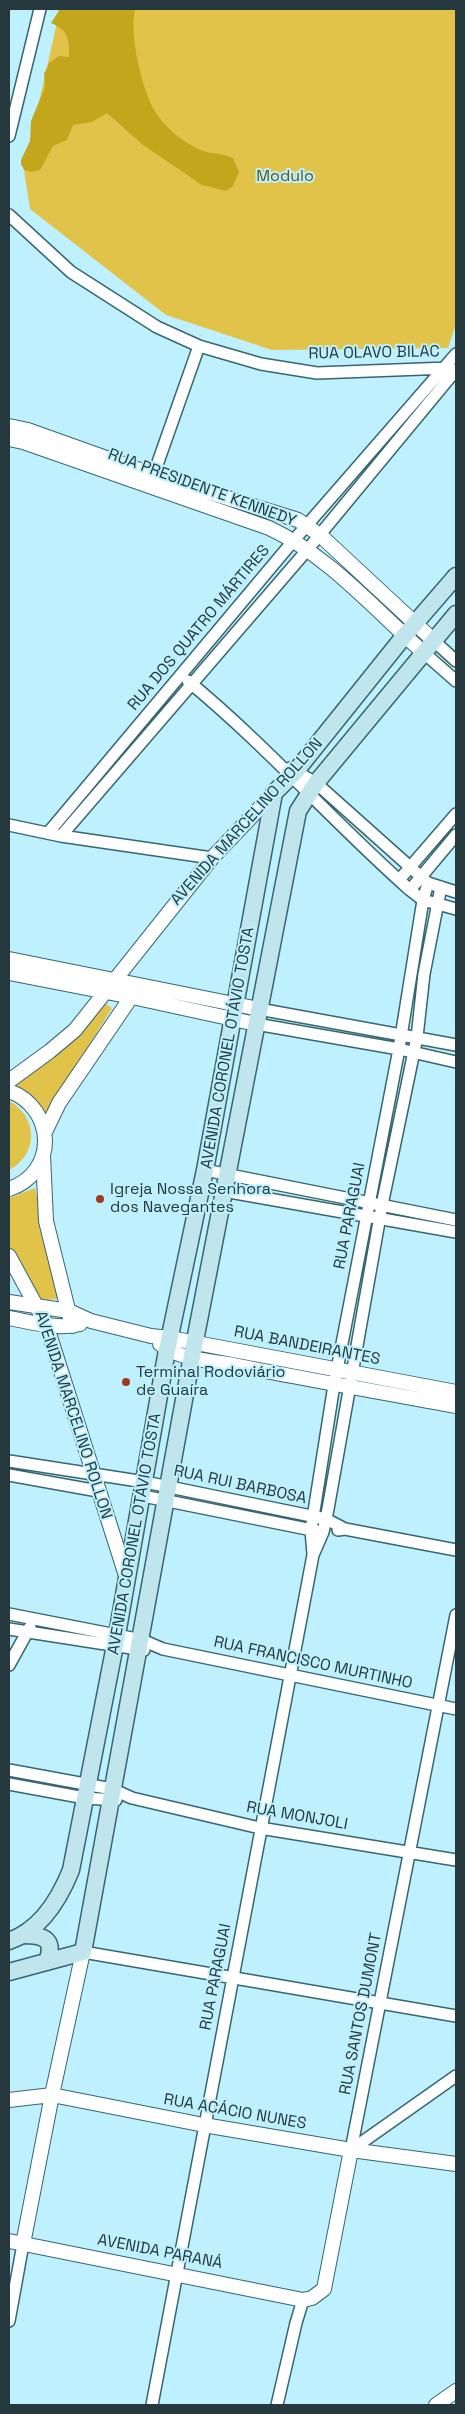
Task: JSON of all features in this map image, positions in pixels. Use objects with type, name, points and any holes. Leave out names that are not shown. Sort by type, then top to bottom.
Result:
[{"type":"main road","name":"AVENIDA MARCELINO ROLLON","points":[[274,793],[294,773],[456,576]]},
{"type":"main road","name":"AVENIDA MARCELINO ROLLON","points":[[298,810],[312,788],[456,614]]},
{"type":"main road","name":"AVENIDA CORONEL OTÁVIO TOSTA","points":[[16,1938],[40,1922],[64,1888],[71,1870],[116,1641],[169,1344],[205,1170],[274,793]]},
{"type":"main road","name":"AVENIDA CORONEL OTÁVIO TOSTA","points":[[84,1952],[193,1349],[227,1183],[298,810]]},
{"type":"main road","points":[[260,870],[286,873]]},
{"type":"main road","points":[[218,1101],[241,1103]]},
{"type":"main road","points":[[182,1279],[206,1285]]},
{"type":"main road","points":[[16,1938],[38,1935],[45,1938],[50,1945],[51,1952],[47,1962]]},
{"type":"main road","points":[[9,1972],[84,1952]]},
{"type":"street","points":[[9,136],[40,9]]},
{"type":"street","name":"RUA OLAVO BILAC","points":[[9,215],[71,272],[156,327],[198,346],[261,364],[317,373],[444,367],[456,370]]},
{"type":"street","points":[[152,481],[198,346]]},
{"type":"street","name":"RUA DOS QUATRO MÁRTIRES","points":[[48,833],[294,540],[456,354]]},
{"type":"street","name":"RUA DOS QUATRO MÁRTIRES","points":[[61,836],[193,685],[456,370]]},
{"type":"street","name":"RUA PRESIDENTE KENNEDY","points":[[9,426],[28,430],[269,528],[294,540],[410,630],[428,646],[456,681]]},
{"type":"street","name":"RUA PRESIDENTE KENNEDY","points":[[9,439],[152,481],[298,520],[320,535],[410,630]]},
{"type":"street","points":[[360,464],[371,473]]},
{"type":"street","name":"RUA PRESIDENTE KENNEDY","points":[[428,646],[456,661]]},
{"type":"street","points":[[181,675],[279,763],[368,828],[425,880],[456,892]]},
{"type":"street","points":[[312,788],[356,840],[410,890],[423,900],[436,906],[456,909]]},
{"type":"street","name":"AVENIDA MARCELINO ROLLON","points":[[9,1080],[50,1051],[74,1030],[212,858],[274,793]]},
{"type":"street","points":[[399,880],[456,814]]},
{"type":"street","points":[[9,824],[61,836],[212,858]]},
{"type":"street","points":[[356,840],[368,828]]},
{"type":"street","points":[[410,890],[425,880],[456,835]]},
{"type":"street","name":"RUA PARAGUAI","points":[[313,1556],[310,1530],[312,1516],[334,1385],[399,1049],[425,880]]},
{"type":"street","name":"RUA PARAGUAI","points":[[152,2405],[313,1556],[323,1532],[338,1456],[382,1206],[417,1037],[424,974],[440,887]]},
{"type":"street","points":[[12,967],[114,979],[140,984],[234,1012]]},
{"type":"street","points":[[12,967],[104,992],[132,997],[417,1037],[456,1045]]},
{"type":"street","points":[[411,973],[424,974]]},
{"type":"street","points":[[45,1132],[59,1104],[140,984]]},
{"type":"street","points":[[258,1016],[456,1062]]},
{"type":"street","points":[[9,1091],[27,1100],[39,1115],[45,1132]]},
{"type":"street","name":"AVENIDA MARCELINO ROLLON","points":[[45,1132],[43,1155],[46,1221],[72,1326]]},
{"type":"street","points":[[9,1188],[18,1186],[34,1173],[43,1155]]},
{"type":"street","points":[[205,1170],[227,1183],[456,1232]]},
{"type":"street","points":[[201,1187],[227,1183],[369,1202],[456,1220]]},
{"type":"street","name":"AVENIDA MARCELINO ROLLON","points":[[9,1256],[38,1306],[46,1324],[92,1475],[127,1580]]},
{"type":"street","points":[[352,1292],[367,1294]]},
{"type":"street","name":"RUA BANDEIRANTES","points":[[9,1302],[69,1311],[91,1321],[151,1336],[169,1344],[193,1349],[269,1364],[352,1373],[456,1406]]},
{"type":"street","name":"RUA BANDEIRANTES","points":[[9,1318],[72,1326],[91,1321]]},
{"type":"street","name":"RUA BANDEIRANTES","points":[[269,1364],[334,1385],[350,1388],[415,1392],[456,1392]]},
{"type":"street","points":[[323,1454],[338,1456]]},
{"type":"street","points":[[12,1461],[10,1475],[98,1491]]},
{"type":"street","name":"RUA RUI BARBOSA","points":[[12,1461],[92,1475],[167,1494],[240,1516],[323,1532],[344,1529]]},
{"type":"street","name":"RUA RUI BARBOSA","points":[[167,1494],[244,1503],[312,1516],[326,1519],[344,1529],[456,1550]]},
{"type":"street","points":[[240,1516],[244,1503]]},
{"type":"street","name":"RUA FRANCISCO MURTINHO","points":[[9,1614],[35,1619],[116,1641]]},
{"type":"street","name":"RUA SANTOS DUMONT","points":[[303,2300],[312,2298],[324,2289],[412,1851],[456,1615]]},
{"type":"street","points":[[9,1665],[35,1619]]},
{"type":"street","name":"RUA FRANCISCO MURTINHO","points":[[9,1629],[141,1645],[456,1709]]},
{"type":"street","name":"RUA MONJOLI","points":[[9,1770],[86,1792]]},
{"type":"street","name":"RUA MONJOLI","points":[[9,1784],[132,1798],[260,1828],[412,1851],[456,1860]]},
{"type":"street","points":[[9,2321],[52,2095],[84,1952],[233,1976],[456,2016]]},
{"type":"street","points":[[351,2150],[456,2076]]},
{"type":"street","name":"RUA ACÁCIO NUNES","points":[[9,2100],[52,2095],[204,2125],[351,2150],[456,2164]]},
{"type":"street","name":"AVENIDA PARANÁ","points":[[9,2241],[178,2273],[303,2300]]},
{"type":"street","points":[[277,2405],[296,2322],[303,2300]]},
{"type":"street","points":[[436,2405],[456,2391]]},
{"type":"green space","name":"Modulo","points":[[60,9],[456,9],[456,324],[448,348],[272,350],[166,315],[30,209],[24,170]]},
{"type":"green space","points":[[100,1000],[112,1008],[44,1118],[9,1088]]},
{"type":"green space","points":[[9,1101],[19,1108],[25,1116],[30,1125],[31,1136],[30,1146],[26,1155],[9,1170]]},
{"type":"green space","points":[[35,1188],[59,1299],[35,1300],[9,1252],[9,1198]]},
{"type":"shaded area","points":[[60,9],[135,9],[134,31],[137,58],[152,106],[167,126],[186,142],[203,151],[233,158],[239,172],[233,186],[226,191],[202,185],[143,145],[107,113],[92,122],[73,125],[67,140],[53,146],[40,170],[31,172],[24,170],[21,160],[30,141],[31,121],[45,87],[44,74],[49,63],[59,56],[69,57],[67,36],[61,29],[51,23]]},
{"type":"place","name":"Igreja Nossa Senhora dos Navegantes","points":[[100,1199]]},
{"type":"place","name":"Terminal Rodoviário de Guaíra","points":[[126,1382]]}]
